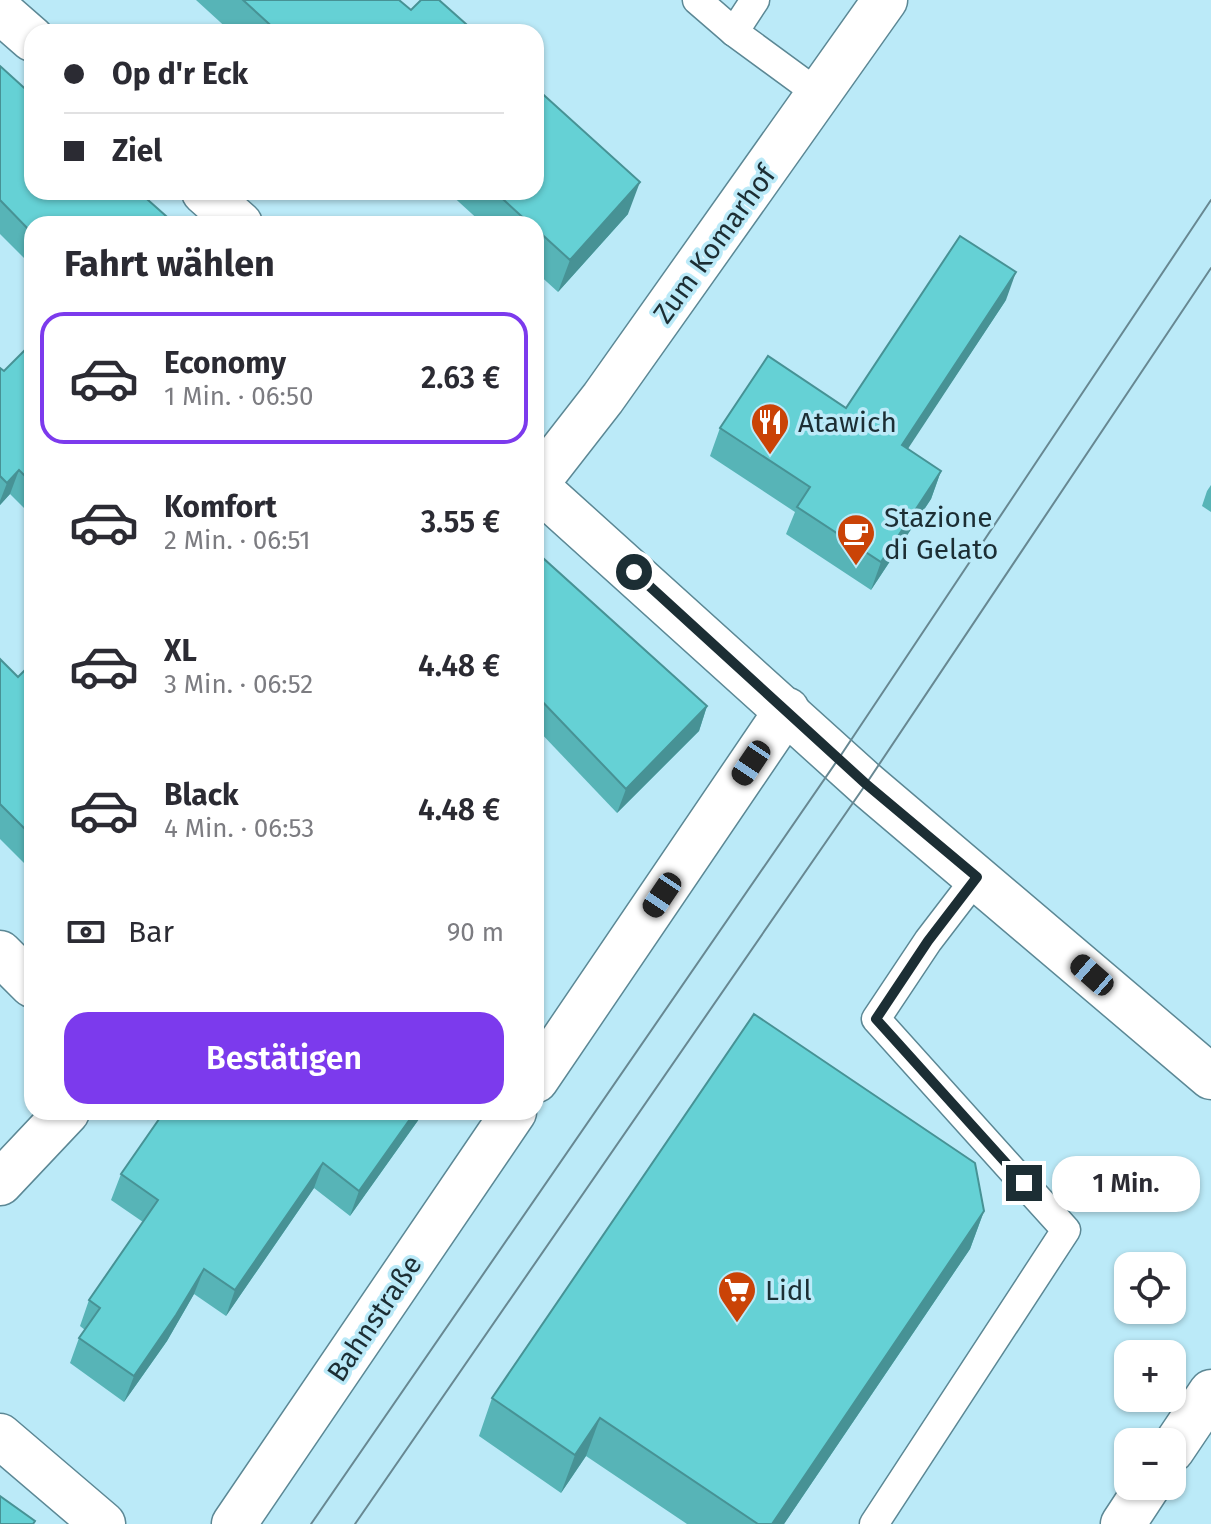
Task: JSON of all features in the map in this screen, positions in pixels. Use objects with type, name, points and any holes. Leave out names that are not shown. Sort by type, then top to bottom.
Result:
[{"type":"street","name":"Zum Komarhof","points":[[544,475],[603,398],[885,0]]},
{"type":"street","points":[[0,11],[24,32]]},
{"type":"street","points":[[213,200],[231,216]]},
{"type":"street","points":[[544,492],[866,784],[1211,1077]]},
{"type":"street","points":[[544,1068],[787,710]]},
{"type":"street","points":[[0,953],[24,977]]},
{"type":"street","points":[[0,1183],[59,1120]]},
{"type":"street","name":"Bahnstraße","points":[[234,1524],[509,1120]]},
{"type":"street","points":[[1186,1429],[1211,1392]]},
{"type":"street","points":[[0,1436],[103,1524]]},
{"type":"street","points":[[1123,1524],[1139,1500]]},
{"type":"lane","points":[[697,0],[734,32],[820,95]]},
{"type":"lane","points":[[734,32],[755,0]]},
{"type":"lane","points":[[874,1524],[1066,1230],[876,1019],[928,941],[977,877]]},
{"type":"building","points":[[243,0],[399,0],[411,10],[421,0],[439,0],[466,24],[269,24]]},
{"type":"building","points":[[0,66],[24,88],[24,200],[148,200],[166,216],[24,216],[24,225],[0,200]]},
{"type":"building","points":[[544,95],[640,182],[570,260],[544,236],[544,216],[521,216],[504,200],[544,200]]},
{"type":"building","points":[[960,236],[1016,272],[902,445],[941,471],[881,562],[797,507],[810,487],[720,428],[768,356],[846,408]]},
{"type":"building","points":[[24,351],[24,475],[19,470],[7,483],[0,476],[0,368],[4,371]]},
{"type":"building","points":[[544,559],[707,706],[626,789],[544,703]]},
{"type":"building","points":[[0,659],[18,677],[24,671],[24,828],[0,804]]},
{"type":"building","name":"Lidl","points":[[754,1014],[975,1163],[984,1211],[772,1524],[758,1524],[600,1418],[575,1455],[492,1398]]},
{"type":"building","points":[[158,1120],[409,1120],[359,1191],[323,1163],[235,1290],[204,1269],[134,1376],[79,1338],[100,1308],[89,1300],[158,1200],[121,1174]]},
{"type":"building","points":[[0,1496],[35,1521],[33,1524],[0,1524]]},
{"type":"tram line","points":[[311,1524],[839,758],[1211,200]]},
{"type":"tram line","points":[[355,1524],[866,784],[1211,268]]},
{"type":"place","name":"Atawich","points":[[770,456]]},
{"type":"place","name":"Stazione di Gelato","points":[[856,567]]},
{"type":"place","name":"Lidl","points":[[737,1324]]},
{"type":"route","points":[[634,572],[866,784],[977,877],[928,941],[876,1019],[1024,1183]]}]
